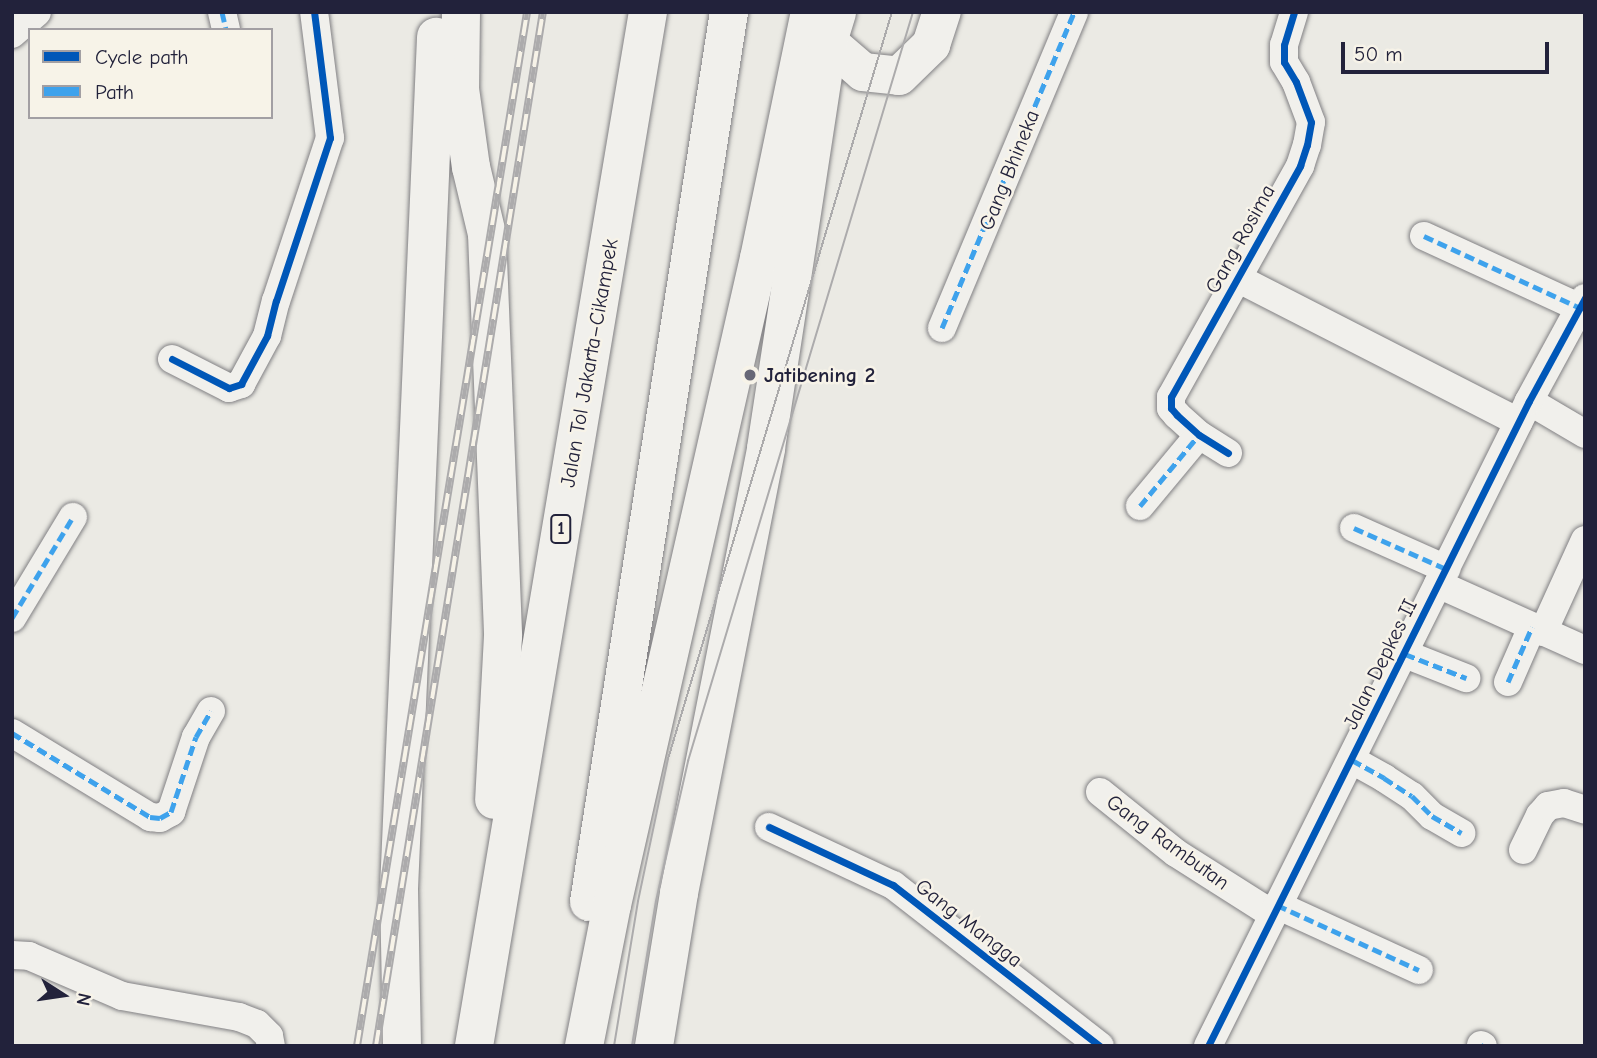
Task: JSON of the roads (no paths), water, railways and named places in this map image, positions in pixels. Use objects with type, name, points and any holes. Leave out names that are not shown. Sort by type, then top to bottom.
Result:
[{"type":"main road","points":[[402,1046],[399,889],[437,12]]},
{"type":"main road","points":[[460,12],[460,89],[471,167],[488,234],[503,636],[491,853],[467,1046]]},
{"type":"main road","name":"Jalan Tol Jakarta–Cikampek","points":[[474,1046],[648,12]]},
{"type":"main road","points":[[566,1046],[729,12]]},
{"type":"main road","points":[[825,22],[863,72],[899,76],[931,45],[942,12]]},
{"type":"main road","points":[[584,1046],[612,905],[759,258],[825,22]]},
{"type":"main road","points":[[654,1046],[679,893],[766,448],[825,22]]},
{"type":"street","points":[[12,34],[37,12]]},
{"type":"street","points":[[172,359],[229,388],[241,384],[267,336],[330,138],[314,12]]},
{"type":"street","name":"Gang Bhineka","points":[[943,328],[1074,12]]},
{"type":"street","name":"Gang Rosima","points":[[1228,453],[1199,435],[1171,408],[1171,397],[1300,166],[1307,145],[1311,122],[1296,82],[1284,62],[1284,45],[1294,12]]},
{"type":"street","points":[[1424,236],[1583,305]]},
{"type":"street","points":[[1239,279],[1524,412],[1585,434]]},
{"type":"street","name":"Jalan Depkes II","points":[[1208,1046],[1524,412],[1583,305]]},
{"type":"street","points":[[1140,506],[1199,435]]},
{"type":"street","points":[[12,618],[73,517]]},
{"type":"street","points":[[1354,528],[1537,629],[1585,650]]},
{"type":"street","points":[[1508,682],[1585,540]]},
{"type":"street","points":[[1405,654],[1466,678]]},
{"type":"street","points":[[12,733],[150,817],[160,818],[171,812],[196,737],[211,711]]},
{"type":"street","points":[[1352,760],[1394,784],[1432,816],[1461,833]]},
{"type":"street","name":"Gang Rambutan","points":[[1100,792],[1176,853],[1275,909],[1419,970]]},
{"type":"street","points":[[1523,850],[1540,815],[1548,806],[1564,803],[1585,810]]},
{"type":"street","name":"Gang Mangga","points":[[769,828],[893,885],[1100,1046]]},
{"type":"street","points":[[18,953],[122,996],[239,1017],[257,1024],[269,1036],[271,1046]]},
{"type":"tram line","points":[[614,1046],[638,901],[668,759],[892,12]]},
{"type":"tram line","points":[[632,1046],[656,901],[688,761],[913,12]]},
{"type":"railway","points":[[357,1046],[527,12]]},
{"type":"railway","points":[[376,1046],[543,12]]},
{"type":"place","name":"Jatibening 2","points":[[750,375]]}]
